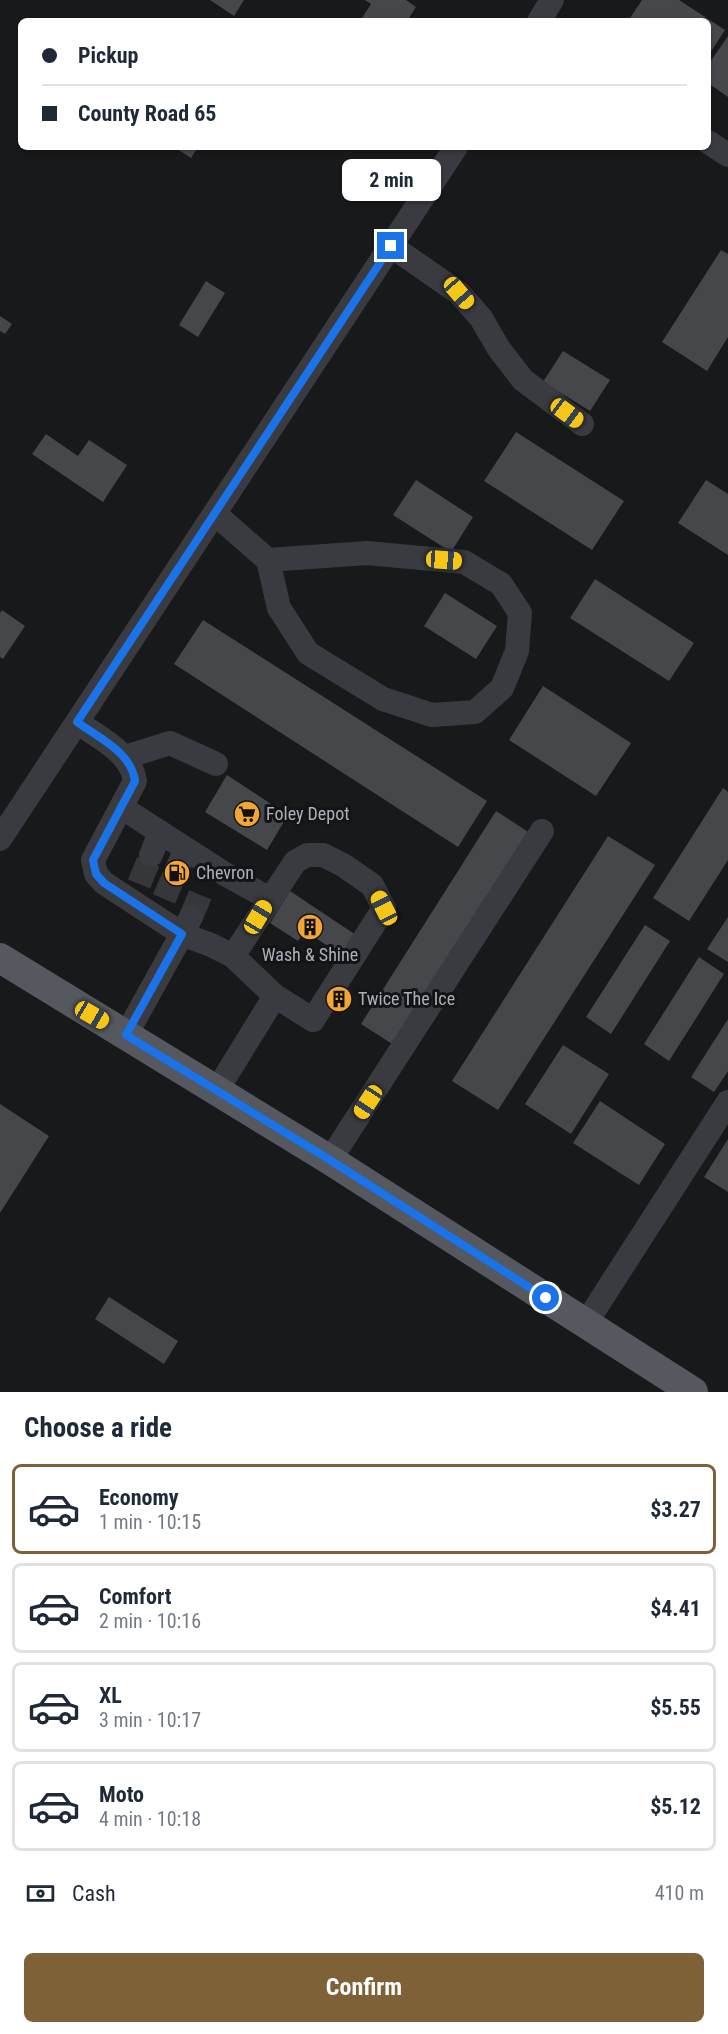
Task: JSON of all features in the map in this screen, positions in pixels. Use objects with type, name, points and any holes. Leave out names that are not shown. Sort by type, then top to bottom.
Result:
[{"type":"main road","points":[[0,958],[330,1160],[693,1392]]},
{"type":"street","points":[[541,18],[552,0]]},
{"type":"street","points":[[711,144],[728,155]]},
{"type":"street","points":[[0,839],[454,150]]},
{"type":"street","points":[[391,246],[459,293],[481,318],[499,349],[523,380],[582,424]]},
{"type":"street","points":[[215,514],[268,560],[279,608],[308,653],[383,699],[432,715],[475,712],[502,688],[517,651],[520,613],[501,584],[464,562],[367,553],[268,560]]},
{"type":"street","points":[[77,722],[125,757],[134,770],[135,781],[93,860],[96,874],[100,879],[134,891],[186,925],[211,945],[233,956],[275,996],[313,1020],[384,908],[372,885],[343,865],[323,855],[307,855],[295,862],[233,956]]},
{"type":"street","points":[[125,757],[170,743],[216,764]]},
{"type":"street","points":[[122,807],[186,849],[209,877],[270,899]]},
{"type":"street","points":[[330,1160],[542,831]]},
{"type":"street","points":[[151,855],[160,832]]},
{"type":"street","points":[[176,871],[186,849]]},
{"type":"street","points":[[126,1035],[186,925]]},
{"type":"street","points":[[217,1090],[275,996]]},
{"type":"street","points":[[586,1323],[728,1102]]},
{"type":"building","points":[[210,0],[244,0],[234,16]]},
{"type":"building","points":[[365,0],[406,0],[416,7],[409,18],[362,18],[371,4]]},
{"type":"building","points":[[642,0],[679,0],[707,18],[630,18]]},
{"type":"building","points":[[711,21],[725,30],[711,51]]},
{"type":"building","points":[[728,36],[728,97],[711,85],[711,61]]},
{"type":"building","points":[[179,150],[196,150],[191,158]]},
{"type":"building","points":[[721,250],[728,254],[728,337],[707,371],[662,342]]},
{"type":"building","points":[[206,281],[225,293],[198,337],[179,325]]},
{"type":"building","points":[[0,316],[12,324],[5,334],[0,331]]},
{"type":"building","points":[[563,351],[610,380],[590,411],[543,382]]},
{"type":"building","points":[[516,432],[624,501],[592,550],[484,481]]},
{"type":"building","points":[[46,434],[78,456],[89,440],[127,465],[103,502],[32,454]]},
{"type":"building","points":[[416,480],[473,517],[451,552],[393,515]]},
{"type":"building","points":[[706,480],[728,494],[728,555],[678,523]]},
{"type":"building","points":[[595,579],[694,643],[669,681],[570,618]]},
{"type":"building","points":[[445,593],[497,626],[476,659],[424,626]]},
{"type":"building","points":[[2,610],[25,626],[3,659],[0,657],[0,613]]},
{"type":"building","points":[[203,620],[487,801],[458,847],[174,664]]},
{"type":"building","points":[[543,686],[631,743],[596,796],[509,740]]},
{"type":"building","name":"Foley Depot","points":[[227,775],[288,815],[267,850],[205,812]]},
{"type":"building","points":[[723,788],[728,792],[728,860],[689,921],[653,898]]},
{"type":"building","points":[[496,811],[533,835],[397,1047],[361,1024]]},
{"type":"building","points":[[608,836],[655,865],[498,1110],[452,1081]]},
{"type":"building","name":"Wash & Shine","points":[[290,891],[359,937],[346,958],[305,931],[298,941],[270,923]]},
{"type":"building","points":[[728,917],[728,962],[707,949]]},
{"type":"building","points":[[645,925],[670,941],[611,1034],[586,1017]]},
{"type":"building","points":[[699,957],[724,974],[669,1061],[644,1044]]},
{"type":"building","name":"Twice The Ice","points":[[342,985],[350,990],[336,1012],[329,1007]]},
{"type":"building","points":[[728,1019],[728,1071],[714,1092],[691,1077]]},
{"type":"building","points":[[563,1045],[609,1074],[571,1134],[525,1104]]},
{"type":"building","points":[[600,1101],[665,1144],[639,1185],[573,1143]]},
{"type":"building","points":[[0,1104],[49,1136],[0,1213]]},
{"type":"building","points":[[728,1139],[728,1192],[704,1177]]},
{"type":"building","points":[[109,1297],[178,1341],[164,1364],[95,1319]]},
{"type":"tunnel","points":[[139,884],[151,855]]},
{"type":"tunnel","points":[[164,899],[176,871]]},
{"type":"tunnel","points":[[191,917],[204,886]]},
{"type":"place","name":"Foley Depot","points":[[247,814]]},
{"type":"place","name":"Chevron","points":[[177,873]]},
{"type":"place","name":"Wash & Shine","points":[[310,927]]},
{"type":"place","name":"Twice The Ice","points":[[339,999]]},
{"type":"route","points":[[391,246],[77,722],[128,759],[134,770],[135,781],[93,860],[96,874],[104,883],[182,934],[126,1035],[330,1160],[546,1298]]}]
